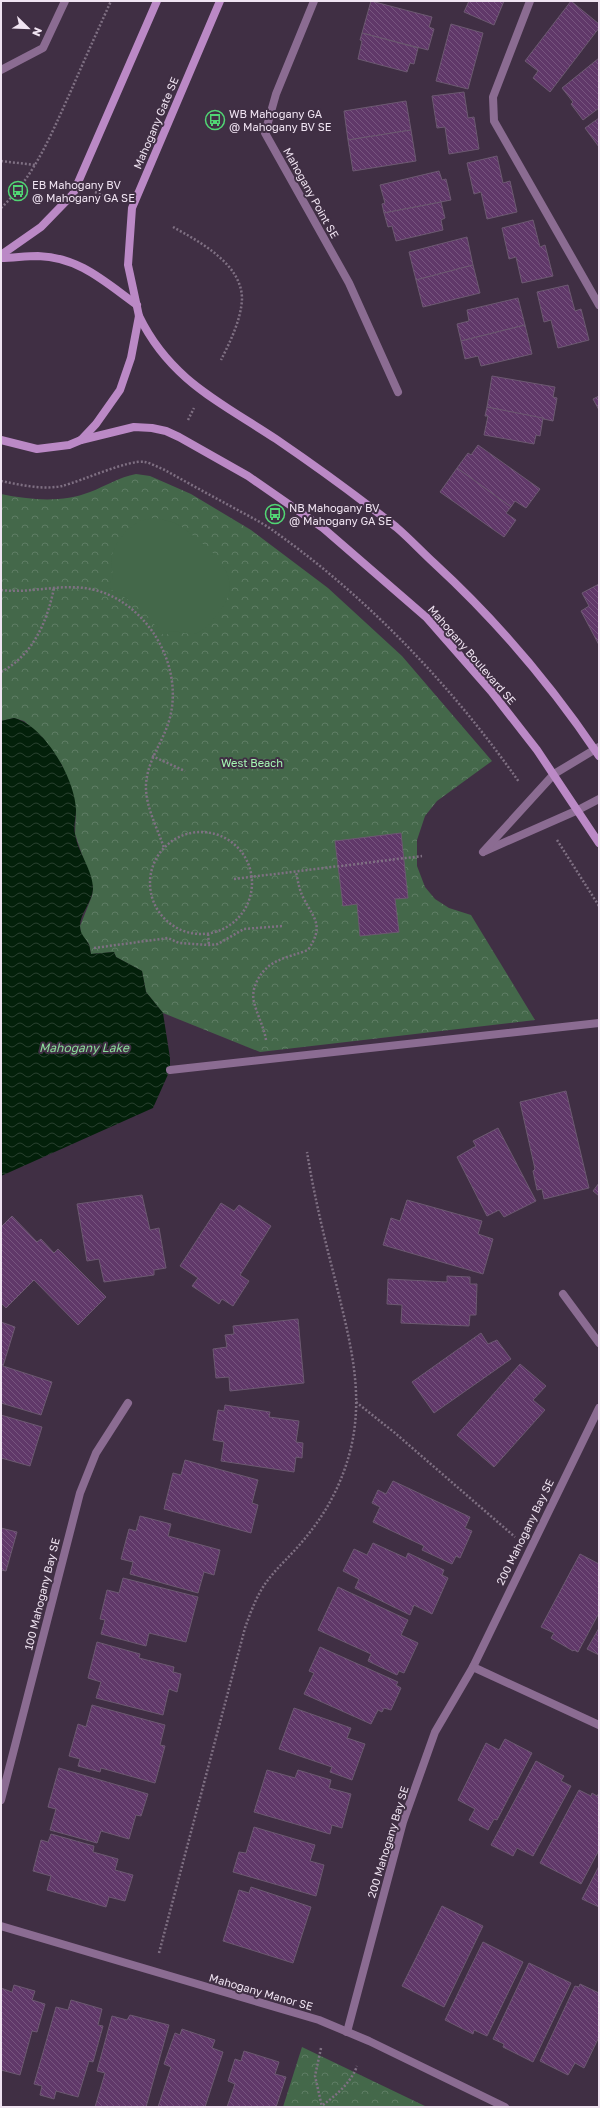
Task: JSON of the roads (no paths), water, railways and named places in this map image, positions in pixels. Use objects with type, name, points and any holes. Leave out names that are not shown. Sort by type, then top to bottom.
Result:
[{"type":"street","points":[[1,70],[43,48],[64,1]]},
{"type":"street","points":[[1,255],[41,227],[73,194],[157,1]]},
{"type":"street","name":"Mahogany Gate SE","points":[[139,316],[128,265],[132,208],[220,1]]},
{"type":"street","name":"Mahogany Point SE","points":[[314,1],[276,94],[265,133],[349,283],[398,392]]},
{"type":"street","points":[[530,1],[493,97],[494,121],[599,305]]},
{"type":"street","points":[[1,258],[38,256],[73,262],[107,281],[137,305]]},
{"type":"street","points":[[81,440],[107,411],[126,379],[132,358],[139,316]]},
{"type":"street","points":[[139,316],[154,344],[164,356],[202,393],[336,480],[397,529],[461,588],[496,625],[546,685],[597,751],[554,774],[482,852],[578,810],[599,799]]},
{"type":"street","name":"Mahogany Boulevard SE","points":[[1,440],[37,449],[69,445],[81,440],[134,427],[152,428],[179,437],[248,476],[323,528],[427,618],[491,691],[554,774],[599,843]]},
{"type":"street","points":[[170,1070],[599,1023]]},
{"type":"street","points":[[563,1294],[599,1343]]},
{"type":"street","name":"100 Mahogany Bay SE","points":[[1,1800],[80,1493],[96,1453],[128,1404]]},
{"type":"street","name":"200 Mahogany Bay SE","points":[[347,2032],[403,1822],[435,1732],[473,1667],[529,1549],[599,1408]]},
{"type":"street","points":[[473,1667],[599,1725]]},
{"type":"street","name":"Mahogany Manor SE","points":[[1,1926],[319,2020],[505,2107]]},
{"type":"water","name":"Mahogany Lake","points":[[14,718],[26,723],[37,731],[47,742],[64,769],[70,784],[76,810],[74,828],[75,834],[79,848],[91,875],[93,889],[91,899],[81,921],[81,932],[89,945],[91,954],[114,952],[116,957],[142,971],[146,992],[163,1013],[170,1058],[170,1070],[153,1108],[1,1176],[1,721]]},
{"type":"place","name":"WB Mahogany GA @ Mahogany BV SE","points":[[215,120]]},
{"type":"place","name":"EB Mahogany BV @ Mahogany GA SE","points":[[18,191]]},
{"type":"place","name":"NB Mahogany BV @ Mahogany GA SE","points":[[275,514]]},
{"type":"park label","name":"West Beach","points":[[252,763]]}]
